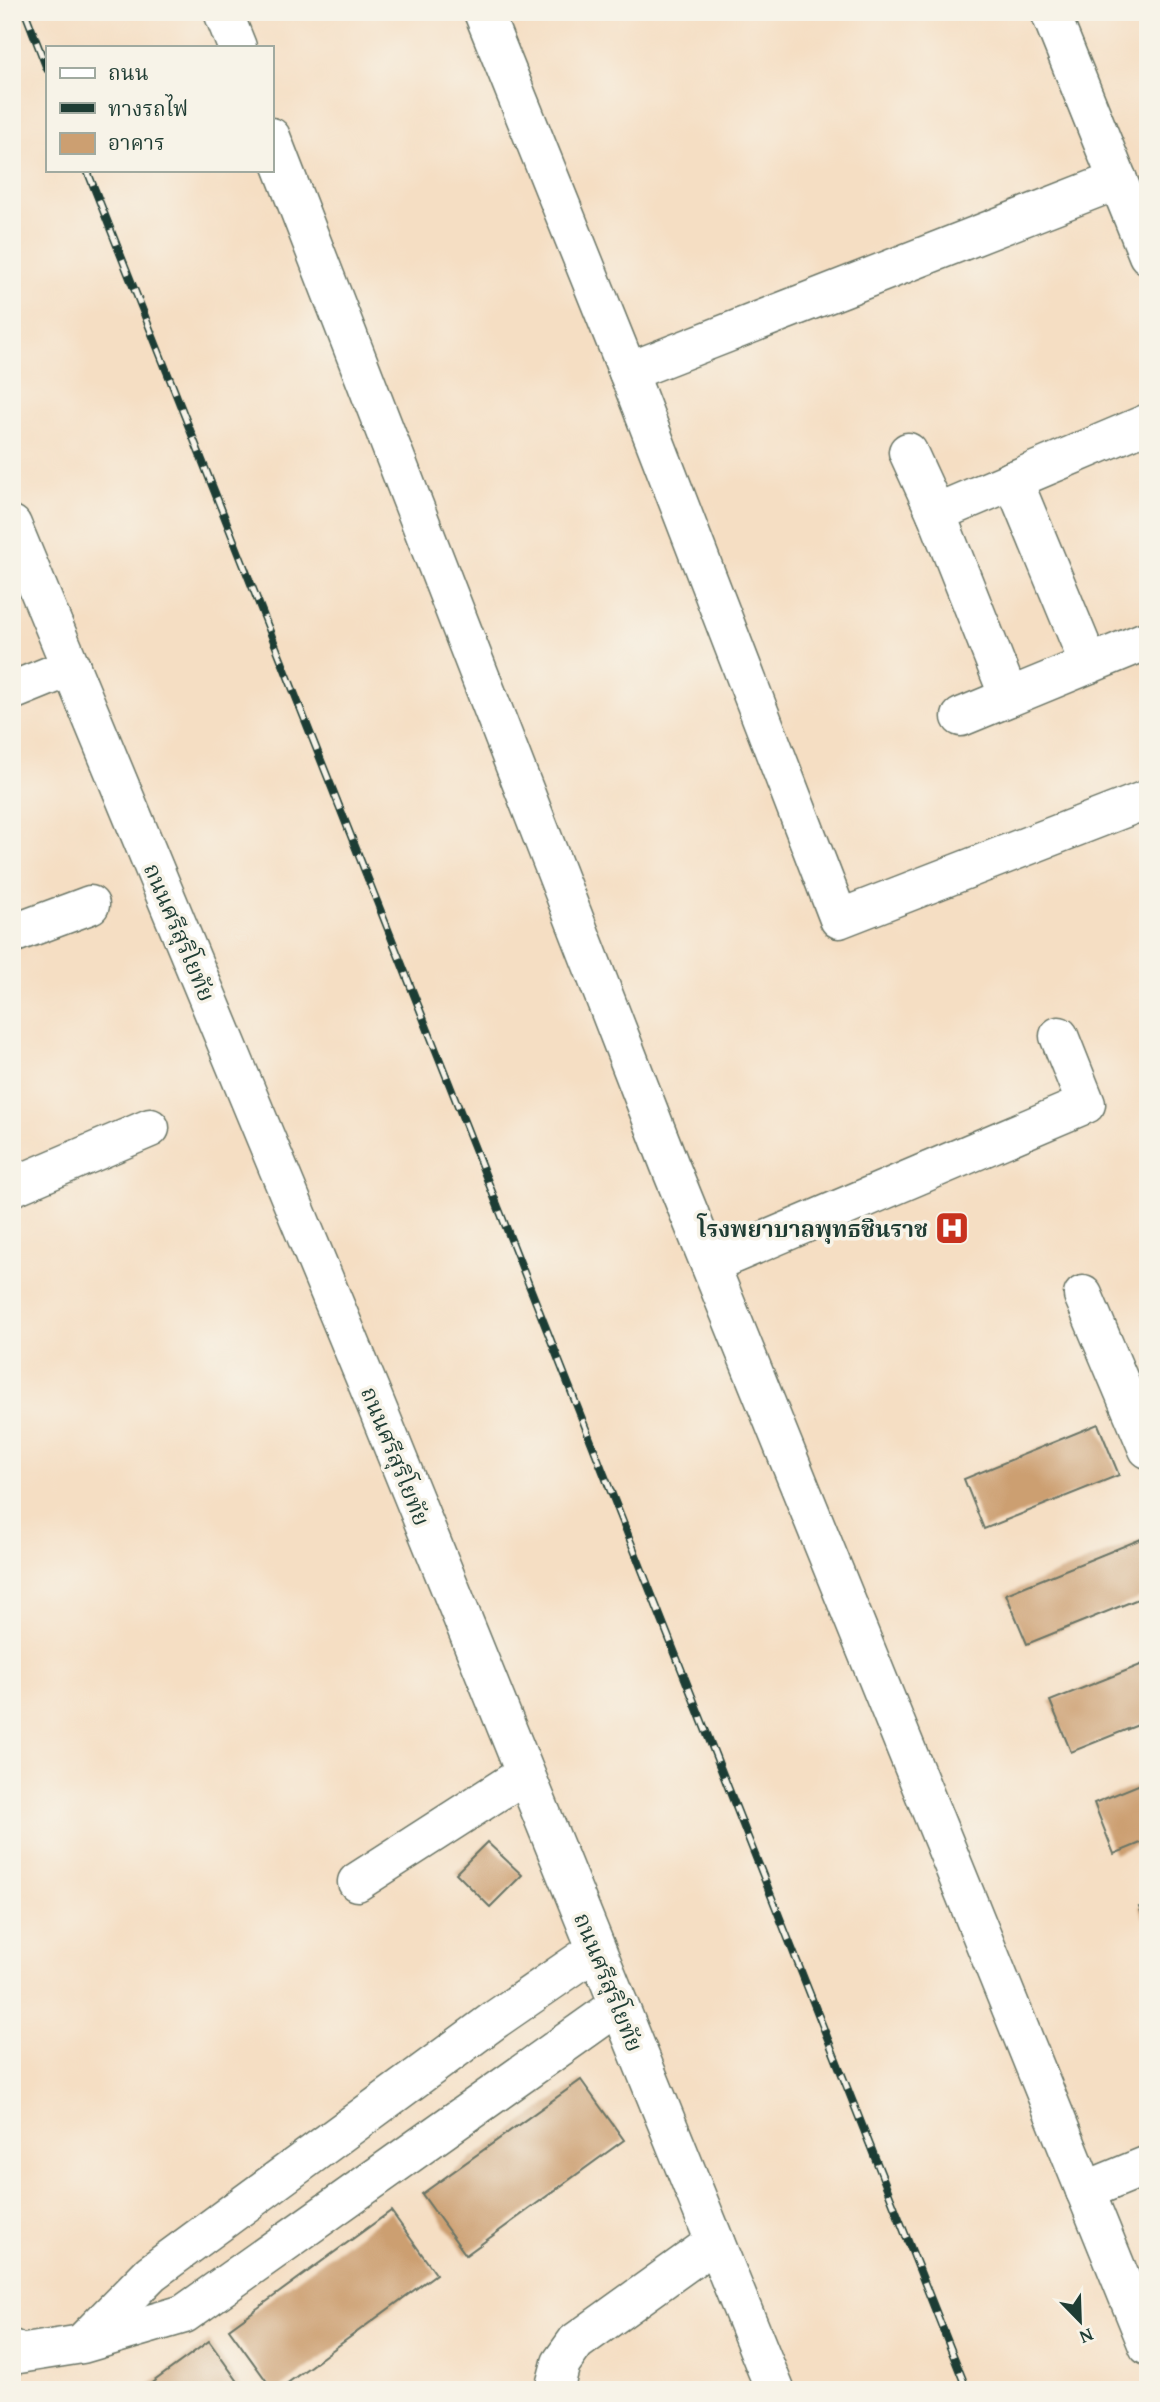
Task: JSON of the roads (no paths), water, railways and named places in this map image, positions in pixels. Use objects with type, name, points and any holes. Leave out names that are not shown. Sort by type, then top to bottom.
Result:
[{"type":"street","points":[[223,12],[237,46]]},
{"type":"street","points":[[483,12],[628,372],[839,919],[1148,799]]},
{"type":"street","points":[[1050,12],[1148,255]]},
{"type":"street","points":[[273,142],[710,1264],[1148,2346]]},
{"type":"street","points":[[628,372],[1118,180]]},
{"type":"street","points":[[936,513],[1148,423]]},
{"type":"street","points":[[908,452],[936,513],[1009,697]]},
{"type":"street","points":[[1013,480],[1089,664]]},
{"type":"street","name":"ถนนศรีสุริโยทัย","points":[[12,525],[775,2390]]},
{"type":"street","points":[[961,716],[1148,640]]},
{"type":"street","points":[[12,691],[71,667]]},
{"type":"street","points":[[12,934],[90,905]]},
{"type":"street","points":[[710,1264],[1086,1104],[1059,1036]]},
{"type":"street","points":[[12,1187],[150,1128]]},
{"type":"street","points":[[1083,1295],[1143,1424]]},
{"type":"street","points":[[357,1882],[525,1774]]},
{"type":"street","points":[[82,2344],[151,2273],[596,1950]]},
{"type":"street","points":[[12,2348],[19,2354],[82,2344],[184,2314],[619,2005]]},
{"type":"street","points":[[496,2020],[527,2071]]},
{"type":"street","points":[[331,2140],[366,2185]]},
{"type":"street","points":[[1086,2191],[1148,2165]]},
{"type":"street","points":[[554,2390],[561,2363],[576,2342],[715,2242]]},
{"type":"railway","points":[[25,12],[46,66]]},
{"type":"railway","points":[[88,172],[967,2390]]},
{"type":"place","name":"โรงพยาบาลพุทธชินราช","points":[[952,1228]]}]
